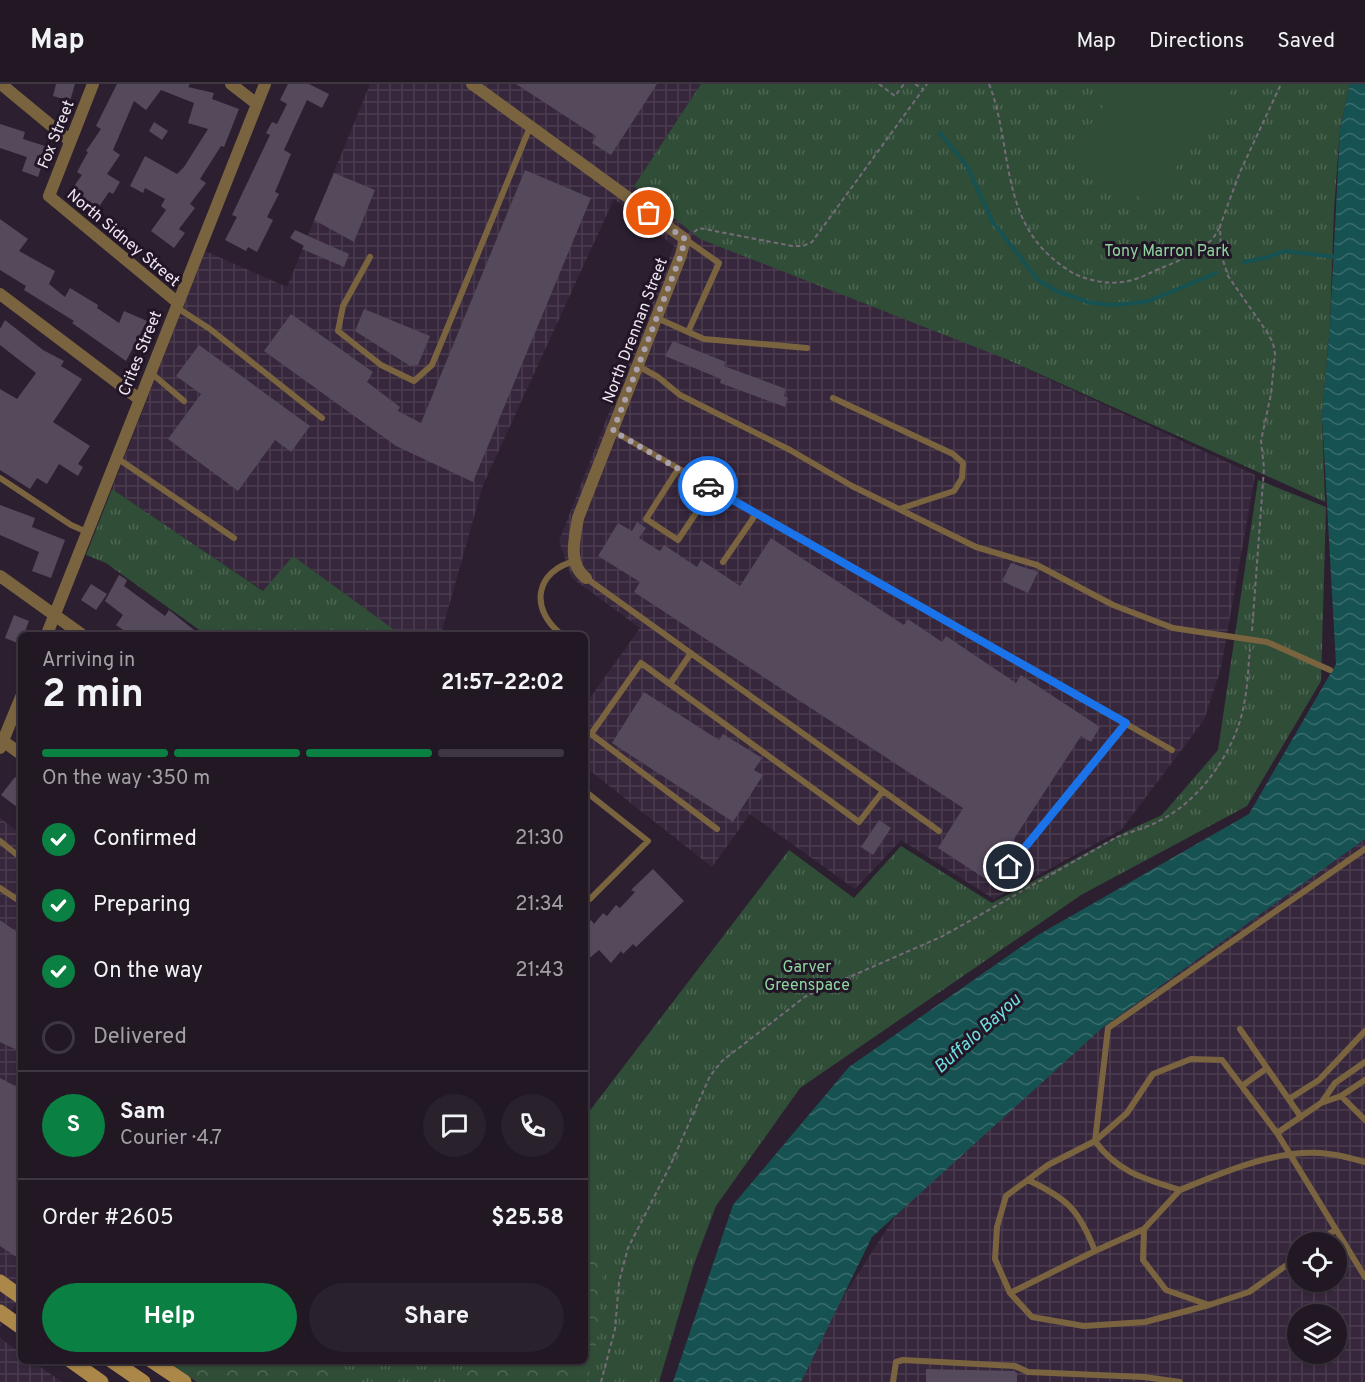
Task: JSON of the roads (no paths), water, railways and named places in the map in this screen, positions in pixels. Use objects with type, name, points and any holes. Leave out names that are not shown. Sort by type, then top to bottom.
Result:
[{"type":"main road","points":[[0,1282],[18,1291]]},
{"type":"main road","points":[[18,1293],[1,1313],[18,1325]]},
{"type":"main road","points":[[71,1364],[85,1382]]},
{"type":"main road","points":[[74,1364],[101,1382]]},
{"type":"main road","points":[[117,1364],[143,1382]]},
{"type":"main road","points":[[157,1364],[184,1382]]},
{"type":"street","points":[[1,84],[70,141]]},
{"type":"street","name":"Fox Street","points":[[49,196],[93,84]]},
{"type":"street","points":[[231,84],[257,104]]},
{"type":"street","name":"Crites Street","points":[[48,632],[265,84]]},
{"type":"street","points":[[472,84],[685,239]]},
{"type":"street","name":"North Sidney Street","points":[[49,196],[176,305]]},
{"type":"street","name":"North Drennan Street","points":[[576,561],[573,550],[578,518],[657,318],[685,239]]},
{"type":"street","points":[[0,294],[139,399]]},
{"type":"street","points":[[576,561],[581,574],[586,578]]},
{"type":"street","points":[[0,576],[78,632]]},
{"type":"street","points":[[18,704],[1,743],[18,752]]},
{"type":"lane","points":[[370,257],[343,306],[338,331],[381,365],[414,381],[432,365],[530,127]]},
{"type":"lane","points":[[685,239],[719,263],[688,332]]},
{"type":"lane","points":[[176,305],[210,329],[322,418]]},
{"type":"lane","points":[[657,318],[704,339],[807,348]]},
{"type":"lane","points":[[638,366],[680,394],[976,547],[1017,558],[1057,574],[1143,617],[1173,628],[1267,642],[1330,670]]},
{"type":"lane","points":[[149,372],[184,401]]},
{"type":"lane","points":[[833,398],[953,454],[963,463],[962,478],[954,491],[899,509]]},
{"type":"lane","points":[[613,431],[1172,750]]},
{"type":"lane","points":[[116,457],[234,538]]},
{"type":"lane","points":[[678,469],[646,519],[678,540],[712,489]]},
{"type":"lane","points":[[0,478],[71,525],[87,532]]},
{"type":"lane","points":[[723,562],[756,514]]},
{"type":"lane","points":[[559,632],[545,621],[540,605],[543,586],[553,570],[562,564],[576,561]]},
{"type":"lane","points":[[586,578],[939,831]]},
{"type":"lane","points":[[670,684],[691,653]]},
{"type":"lane","points":[[717,829],[591,734],[641,663],[859,822],[883,790]]},
{"type":"lane","points":[[1009,867],[1126,723]]},
{"type":"lane","points":[[588,793],[648,841],[590,899],[588,897]]},
{"type":"lane","points":[[0,841],[18,856]]},
{"type":"lane","points":[[1180,1190],[1139,1177],[1108,1160],[1095,1141],[1108,1028],[1365,849]]},
{"type":"lane","points":[[0,888],[18,900]]},
{"type":"lane","points":[[1240,1029],[1301,1117]]},
{"type":"lane","points":[[1289,1099],[1319,1080],[1365,1031]]},
{"type":"lane","points":[[1287,1265],[1249,1292],[1209,1305],[1145,1322],[1084,1326],[1032,1317],[1010,1293],[995,1259],[997,1227],[1006,1197],[1048,1165],[1095,1141],[1127,1113],[1153,1074],[1191,1059],[1222,1060],[1277,1133],[1365,1277]]},
{"type":"lane","points":[[1277,1133],[1321,1102],[1335,1083],[1365,1062]]},
{"type":"lane","points":[[1242,1086],[1267,1068]]},
{"type":"lane","points":[[1321,1102],[1341,1096],[1365,1080]]},
{"type":"lane","points":[[1341,1096],[1365,1120]]},
{"type":"lane","points":[[1010,1293],[1144,1229],[1180,1190],[1228,1170],[1290,1155],[1327,1153],[1365,1162]]},
{"type":"lane","points":[[1028,1180],[1058,1194],[1074,1210],[1095,1251]]},
{"type":"lane","points":[[1144,1229],[1143,1260],[1166,1290],[1209,1305]]},
{"type":"lane","points":[[893,1382],[893,1368],[896,1362],[903,1360],[1015,1366],[1028,1372],[1180,1382]]},
{"type":"water","name":"Buffalo Bayou","points":[[1350,84],[1365,84],[1365,839],[1102,1028],[872,1237],[801,1382],[673,1382],[733,1205],[849,1067],[1038,935],[1249,814],[1336,664],[1322,416],[1330,325],[1340,129]]},
{"type":"waterway","points":[[940,133],[967,166],[992,221],[1038,280],[1056,291],[1088,302],[1110,305],[1135,303],[1149,301],[1216,273]]},
{"type":"waterway","points":[[1244,262],[1269,257],[1284,251],[1336,257]]},
{"type":"park label","name":"Tony Marron Park","points":[[1167,250]]},
{"type":"park label","name":"Garver Greenspace","points":[[807,975]]}]
